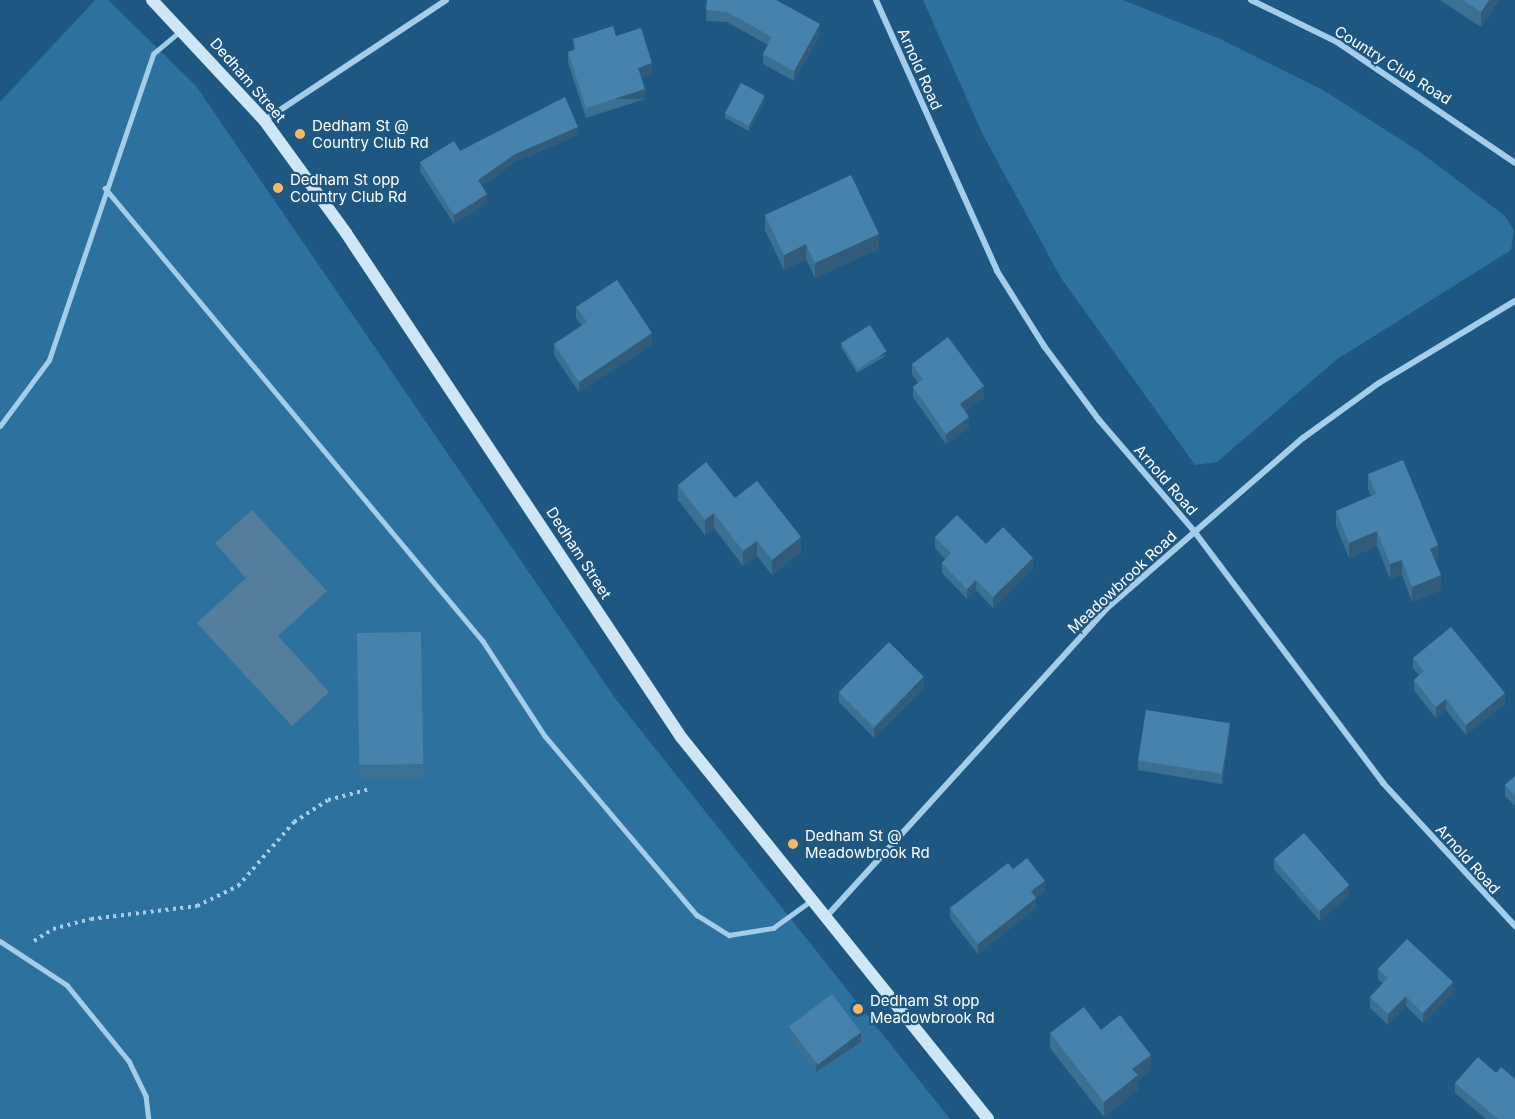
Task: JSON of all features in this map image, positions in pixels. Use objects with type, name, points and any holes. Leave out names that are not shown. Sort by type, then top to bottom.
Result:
[{"type":"main road","name":"Dedham Street","points":[[152,0],[182,29],[264,120],[360,252],[681,737],[988,1119]]},
{"type":"street","points":[[264,120],[446,0]]},
{"type":"street","name":"Arnold Road","points":[[876,0],[997,272],[1099,420],[1194,531],[1383,783],[1515,926]]},
{"type":"street","name":"Country Club Road","points":[[1251,0],[1337,42],[1515,163]]},
{"type":"street","name":"Meadowbrook Road","points":[[826,917],[1106,609],[1303,438],[1379,383],[1515,301]]},
{"type":"lane","points":[[0,426],[49,360],[105,188],[153,54],[182,29]]},
{"type":"lane","points":[[105,188],[483,641],[545,736],[697,915],[729,935],[773,928],[812,900]]},
{"type":"lane","points":[[0,941],[67,986],[129,1061],[146,1096],[149,1119]]},
{"type":"path","points":[[18,951],[53,929],[81,921],[197,906],[238,886],[294,822],[328,800],[370,789]]},
{"type":"shaded area","points":[[95,0],[108,0],[196,86],[615,698],[950,1119],[0,1119],[0,102]]},
{"type":"shaded area","points":[[923,0],[1123,0],[1220,39],[1323,90],[1420,152],[1505,216],[1514,231],[1511,250],[1336,360],[1217,462],[1195,465],[1061,278],[983,135]]},
{"type":"shaded area","points":[[252,510],[327,591],[278,636],[329,692],[292,726],[197,623],[246,578],[215,543]]},
{"type":"building","points":[[707,0],[776,0],[820,24],[794,71],[763,54],[772,37],[727,12],[706,10]]},
{"type":"building","points":[[1463,0],[1489,0],[1481,12]]},
{"type":"building","points":[[613,26],[616,36],[641,28],[652,63],[638,68],[645,89],[586,108],[568,52],[576,49],[573,39]]},
{"type":"building","points":[[741,83],[765,96],[749,126],[725,113]]},
{"type":"building","points":[[565,97],[578,127],[515,154],[478,180],[487,194],[454,215],[420,162],[454,141],[460,151]]},
{"type":"building","points":[[851,175],[879,234],[815,263],[806,244],[784,255],[765,215]]},
{"type":"building","points":[[617,280],[652,333],[579,382],[554,344],[587,322],[576,307]]},
{"type":"building","points":[[870,325],[886,351],[858,369],[841,343]]},
{"type":"building","points":[[948,337],[984,386],[960,404],[969,417],[946,434],[913,387],[923,379],[912,364]]},
{"type":"building","points":[[1403,460],[1438,545],[1430,549],[1441,575],[1412,587],[1402,560],[1390,564],[1377,531],[1349,543],[1336,511],[1376,494],[1368,474]]},
{"type":"building","points":[[706,462],[735,498],[757,481],[801,537],[772,560],[757,541],[743,551],[714,513],[705,520],[678,485]]},
{"type":"building","points":[[957,515],[986,544],[1003,527],[1033,558],[993,597],[976,580],[967,589],[942,563],[951,553],[935,537]]},
{"type":"building","points":[[1451,627],[1505,693],[1466,725],[1446,699],[1436,707],[1414,680],[1424,671],[1413,658]]},
{"type":"building","points":[[421,632],[423,764],[359,765],[357,633]]},
{"type":"building","points":[[889,642],[924,677],[873,727],[839,692]]},
{"type":"building","points":[[1146,710],[1230,723],[1222,774],[1138,760]]},
{"type":"building","points":[[1515,776],[1515,796],[1505,785]]},
{"type":"building","points":[[1304,833],[1349,885],[1319,911],[1274,859]]},
{"type":"building","points":[[1027,858],[1045,881],[1031,891],[1036,898],[978,944],[950,908],[1008,863],[1013,869]]},
{"type":"building","points":[[1407,939],[1453,982],[1423,1013],[1406,996],[1388,1014],[1370,997],[1388,978],[1378,969]]},
{"type":"building","points":[[832,994],[861,1032],[818,1065],[789,1026]]},
{"type":"building","points":[[1084,1007],[1101,1030],[1120,1015],[1151,1055],[1132,1069],[1138,1075],[1104,1102],[1050,1033]]},
{"type":"building","points":[[1478,1057],[1496,1073],[1501,1067],[1515,1079],[1515,1119],[1498,1119],[1455,1083]]},
{"type":"place","name":"Dedham St @ Country Club Rd","points":[[300,134]]},
{"type":"place","name":"Dedham St opp Country Club Rd","points":[[278,188]]},
{"type":"place","name":"Dedham St @ Meadowbrook Rd","points":[[793,844]]},
{"type":"place","name":"Dedham St opp Meadowbrook Rd","points":[[858,1009]]}]
